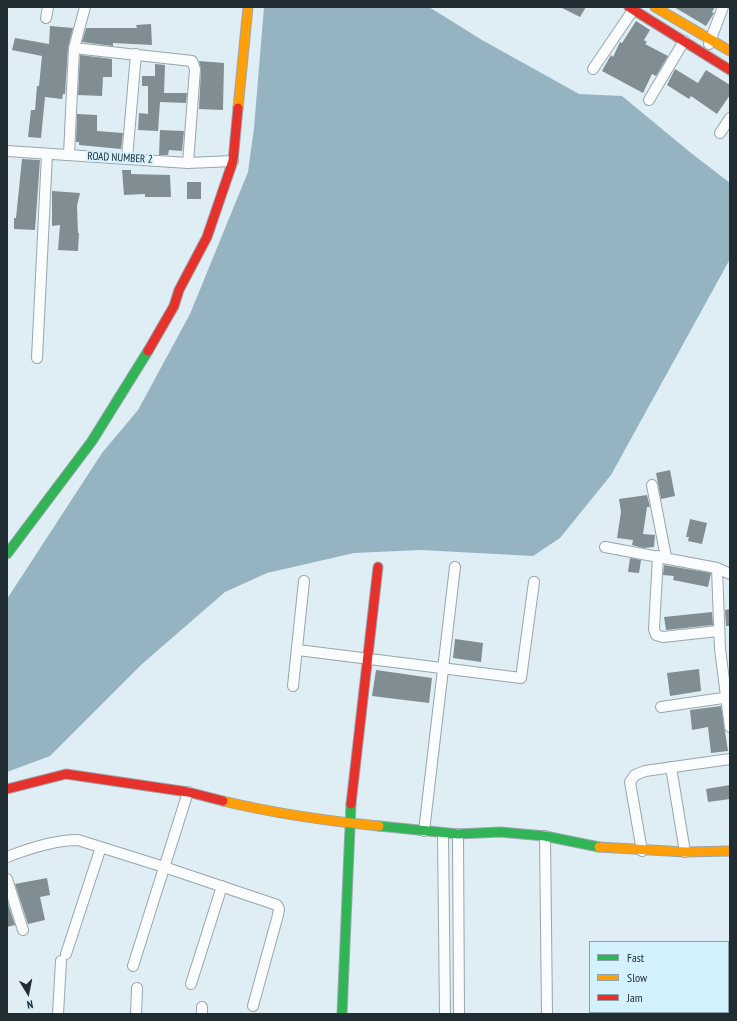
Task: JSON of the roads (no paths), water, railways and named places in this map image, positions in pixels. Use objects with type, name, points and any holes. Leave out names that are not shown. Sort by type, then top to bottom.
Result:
[{"type":"street","points":[[46,18],[48,7]]},
{"type":"street","points":[[69,155],[74,48],[85,7]]},
{"type":"street","points":[[7,554],[92,441],[135,375],[174,306],[180,290],[207,237],[233,161],[248,7]]},
{"type":"street","points":[[655,7],[711,38],[730,51]]},
{"type":"street","points":[[706,54],[723,7]]},
{"type":"street","points":[[593,69],[631,8],[730,70]]},
{"type":"street","points":[[649,100],[684,41]]},
{"type":"street","points":[[74,48],[192,61],[194,64],[188,163]]},
{"type":"street","points":[[127,158],[136,54]]},
{"type":"street","points":[[720,133],[730,118]]},
{"type":"street","name":"ROAD NUMBER 2","points":[[7,151],[188,163],[233,161]]},
{"type":"street","points":[[37,358],[48,154]]},
{"type":"street","points":[[652,484],[662,557],[654,629],[656,635],[663,637],[718,631]]},
{"type":"street","points":[[605,547],[716,568],[730,574]]},
{"type":"street","points":[[424,831],[444,667],[454,567]]},
{"type":"street","points":[[342,1014],[349,824],[378,568]]},
{"type":"street","points":[[716,568],[718,631],[725,649],[730,727]]},
{"type":"street","points":[[293,686],[298,650],[304,581]]},
{"type":"street","points":[[298,650],[444,667],[521,678],[534,582]]},
{"type":"street","points":[[661,707],[728,697]]},
{"type":"street","points":[[642,850],[630,782],[638,772],[730,759]]},
{"type":"street","points":[[671,767],[685,852]]},
{"type":"street","points":[[7,789],[45,778],[66,774],[188,792],[244,806],[349,824],[458,834],[500,832],[545,836],[589,846],[642,850],[685,852],[730,851]]},
{"type":"street","points":[[133,966],[188,792]]},
{"type":"street","points":[[443,833],[445,1014]]},
{"type":"street","points":[[458,834],[459,1014]]},
{"type":"street","points":[[545,836],[547,1014]]},
{"type":"street","points":[[7,857],[28,848],[65,840],[78,840],[271,902],[279,909],[253,1006]]},
{"type":"street","points":[[58,1014],[64,958],[101,847]]},
{"type":"street","points":[[7,879],[23,930]]},
{"type":"street","points":[[191,984],[222,886]]},
{"type":"street","points":[[136,1014],[137,988]]},
{"type":"water","points":[[264,7],[429,7],[482,40],[579,94],[622,96],[730,183],[730,259],[611,475],[560,538],[533,556],[421,550],[354,553],[267,573],[225,592],[142,664],[50,756],[7,772],[7,599],[102,453],[138,410],[190,314],[248,172],[254,128]]}]
